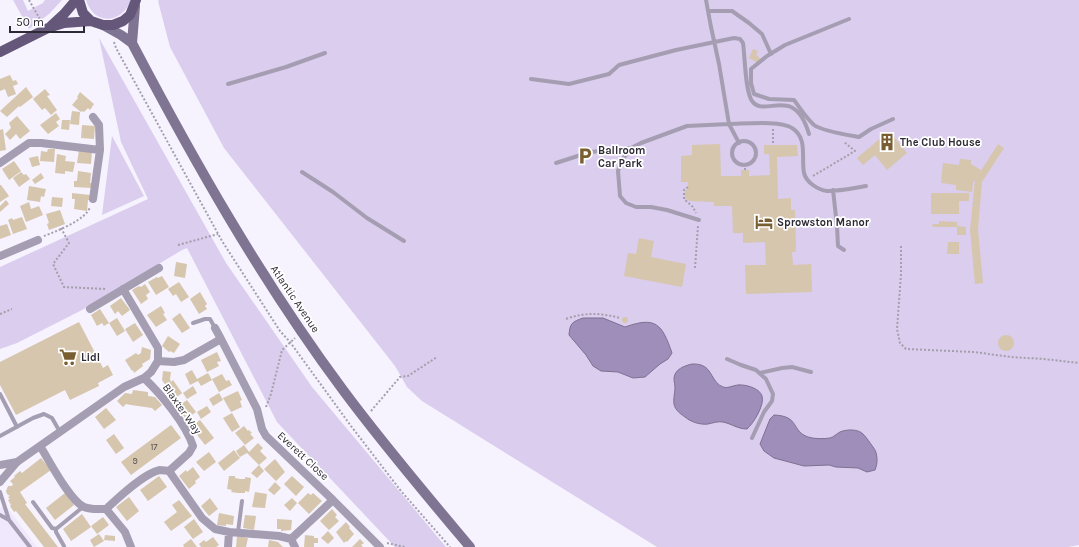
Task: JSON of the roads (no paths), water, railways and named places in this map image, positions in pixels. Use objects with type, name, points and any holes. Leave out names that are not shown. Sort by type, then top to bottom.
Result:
[{"type":"main road","points":[[47,29],[77,0],[83,13],[91,21]]},
{"type":"main road","points":[[0,52],[47,29],[64,23],[91,21],[102,25],[113,25],[123,22],[130,15],[136,3]]},
{"type":"street","points":[[132,43],[136,3]]},
{"type":"street","name":"Atlantic Avenue","points":[[102,25],[116,31],[132,43],[190,152],[232,224],[283,304],[343,390],[422,490],[470,547]]},
{"type":"street","points":[[93,117],[99,125],[100,150],[93,199]]},
{"type":"street","points":[[0,163],[29,143],[100,150]]},
{"type":"street","points":[[0,256],[38,240]]},
{"type":"street","points":[[90,309],[159,268]]},
{"type":"street","points":[[0,482],[17,462],[124,387],[144,378],[151,372],[158,360],[158,348],[123,289]]},
{"type":"street","name":"Everett Close","points":[[215,328],[258,409],[262,429],[266,436],[380,547]]},
{"type":"street","points":[[158,360],[174,362],[184,360],[221,339]]},
{"type":"street","name":"Blaxter Way","points":[[144,378],[157,391],[190,436],[193,446],[189,453],[169,471]]},
{"type":"street","points":[[40,446],[67,490],[83,507],[95,510],[106,509],[127,490],[147,476],[160,470],[169,471],[202,518],[215,529],[229,532],[279,536],[293,543],[303,527],[333,500]]},
{"type":"street","points":[[0,465],[17,462]]},
{"type":"street","points":[[106,509],[125,532],[131,547]]},
{"type":"street","points":[[228,547],[229,532]]},
{"type":"lane","points":[[706,0],[710,27],[715,42],[728,124],[739,143]]},
{"type":"lane","points":[[711,11],[732,11],[749,23],[762,34],[771,54]]},
{"type":"lane","points":[[849,19],[785,45],[751,69],[750,83],[754,94],[769,98],[794,100],[815,126],[838,133],[859,137],[871,129],[893,119]]},
{"type":"lane","points":[[531,79],[569,84],[609,74],[620,65],[676,50],[734,38],[740,39],[743,42],[747,82],[752,100],[757,105],[780,105],[791,107],[798,111],[805,120],[809,134]]},
{"type":"lane","points":[[228,84],[267,73],[325,53]]},
{"type":"lane","points":[[556,163],[590,152],[631,148],[688,126],[783,124],[792,127],[798,132],[802,140],[804,152],[804,174],[817,188],[826,191],[866,186]]},
{"type":"lane","points":[[747,142],[753,146],[755,150],[754,158],[749,164],[745,165],[738,163],[733,158],[732,151],[739,143],[747,142]]},
{"type":"lane","points":[[631,148],[622,160],[618,171],[620,196],[626,203],[636,207],[651,207],[667,210],[699,220]]},
{"type":"lane","points":[[302,172],[333,192],[367,218],[404,241]]},
{"type":"lane","points":[[833,190],[838,246],[844,250]]},
{"type":"lane","points":[[193,324],[205,319],[210,319],[215,328]]},
{"type":"lane","points":[[727,359],[760,373],[766,379],[773,394],[772,401],[764,412],[752,438]]},
{"type":"lane","points":[[760,373],[792,367],[811,372]]},
{"type":"lane","points":[[0,394],[16,427]]},
{"type":"lane","points":[[0,436],[44,414],[52,418],[60,432]]},
{"type":"lane","points":[[0,492],[9,520],[30,547]]},
{"type":"lane","points":[[238,532],[242,501]]},
{"type":"lane","points":[[33,502],[52,528],[56,529],[56,532],[64,546]]},
{"type":"lane","points":[[56,529],[83,507]]},
{"type":"lane","points":[[0,515],[9,520]]},
{"type":"place","name":"The Club House","points":[[887,142]]},
{"type":"place","name":"Ballroom Car Park","points":[[585,156]]},
{"type":"place","name":"Sprowston Manor","points":[[764,222]]},
{"type":"place","name":"Lidl","points":[[68,357]]}]
